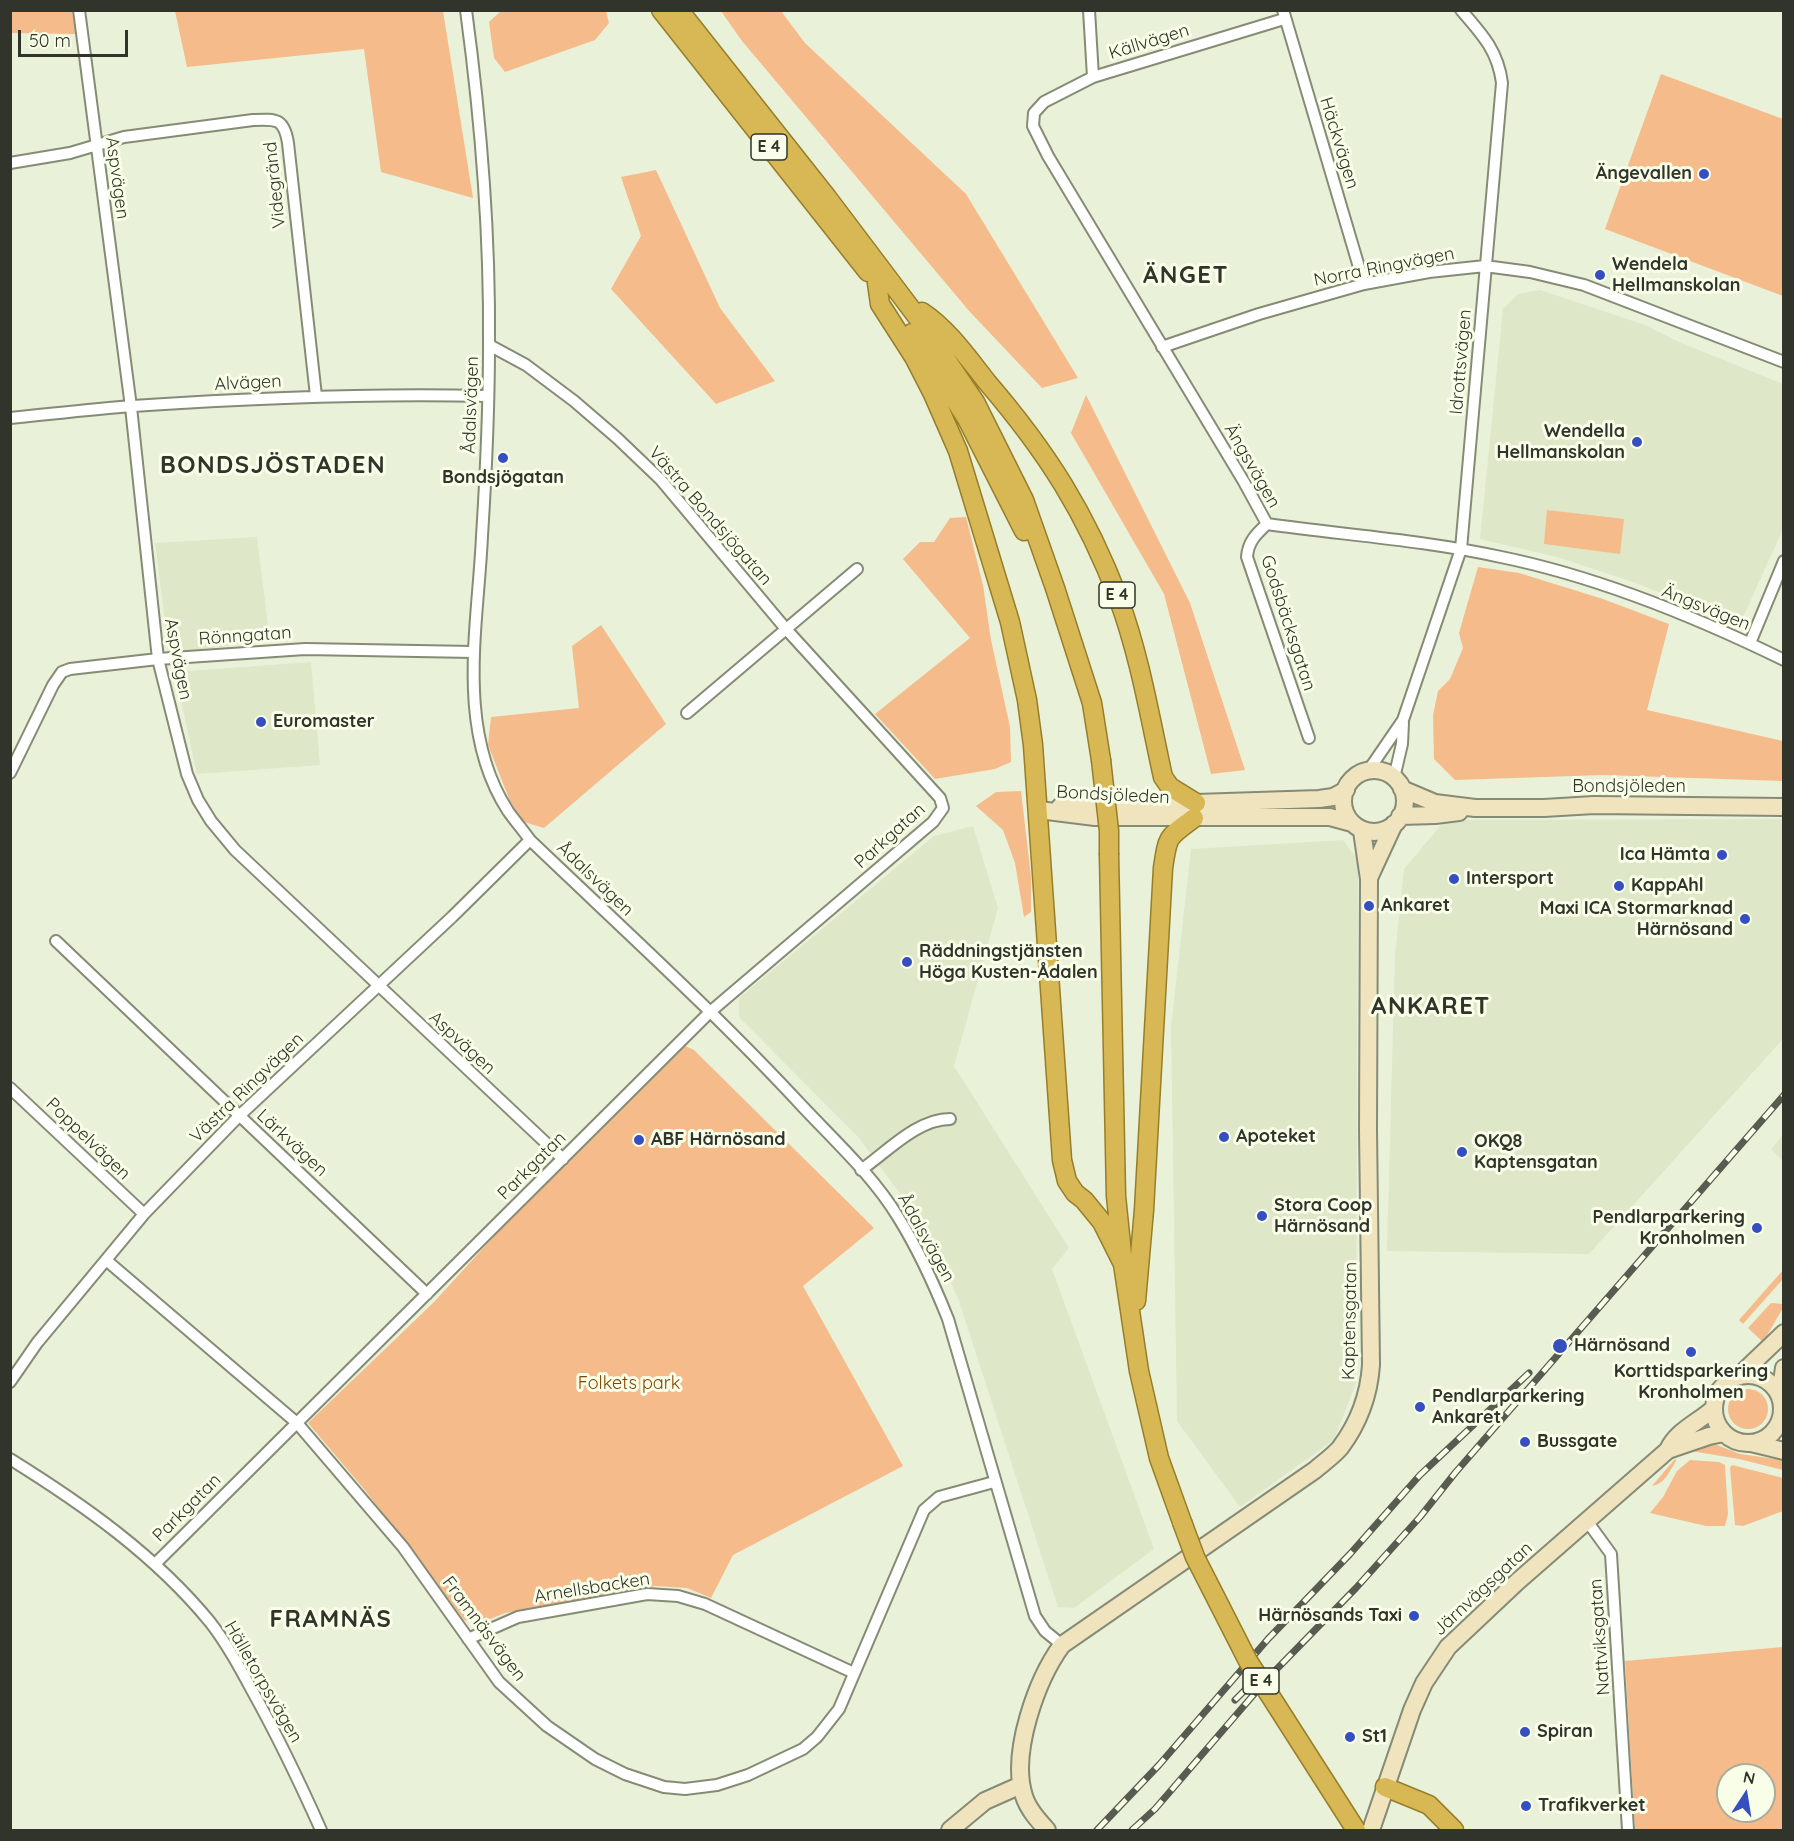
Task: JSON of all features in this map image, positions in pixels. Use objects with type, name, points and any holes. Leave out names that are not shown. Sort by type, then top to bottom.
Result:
[{"type":"highway","name":"E 4","points":[[661,10],[877,283],[930,360],[967,419],[1055,588]]},
{"type":"highway","name":"E 4","points":[[680,10],[826,196],[958,376],[990,431],[1024,500],[1092,703],[1101,760],[1109,855],[1116,1196],[1132,1336],[1159,1458],[1195,1557],[1248,1661],[1356,1830]]},
{"type":"highway","name":"E 4","points":[[877,283],[880,304],[924,375],[958,451],[993,563],[1020,663],[1030,723],[1039,810],[1062,1160],[1067,1181],[1102,1222],[1123,1264]]},
{"type":"highway","name":"E 4","points":[[903,300],[929,316],[958,347],[1036,441],[1070,494],[1098,548],[1119,601],[1133,646],[1163,777],[1170,787],[1195,810],[1170,836],[1166,844],[1163,868],[1144,1210],[1132,1336]]},
{"type":"highway","points":[[1385,1787],[1429,1806],[1454,1830]]},
{"type":"main road","points":[[1368,771],[1381,771],[1398,784],[1403,805],[1397,820],[1380,832],[1357,827],[1345,808],[1346,790],[1354,778],[1368,771]]},
{"type":"main road","name":"Bondsjöleden","points":[[1398,784],[1436,803],[1475,808]]},
{"type":"main road","name":"Bondsjöleden","points":[[1039,810],[1095,817],[1319,799],[1333,797],[1346,790]]},
{"type":"main road","name":"Bondsjöleden","points":[[1397,820],[1475,808],[1594,805],[1784,807]]},
{"type":"main road","name":"Bondsjöleden","points":[[1195,810],[1330,817],[1357,827]]},
{"type":"main road","name":"Kaptensgatan","points":[[1369,879],[1397,820]]},
{"type":"main road","name":"Kaptensgatan","points":[[1022,1785],[1021,1758],[1027,1724],[1043,1680],[1062,1645],[1315,1470],[1339,1449],[1363,1405],[1370,1381],[1371,1365],[1368,1129],[1369,879],[1357,827]]},
{"type":"main road","points":[[1784,1333],[1740,1375],[1721,1387],[1714,1408],[1715,1419],[1724,1433],[1732,1439],[1784,1451]]},
{"type":"main road","points":[[1751,1443],[1771,1435],[1782,1417],[1784,1368]]},
{"type":"main road","points":[[1740,1375],[1760,1376],[1768,1381],[1782,1403]]},
{"type":"main road","name":"Järnvägsgatan","points":[[1371,1830],[1412,1710],[1424,1683],[1448,1647],[1517,1582],[1668,1450],[1674,1438],[1714,1408]]},
{"type":"main road","name":"Järnvägsgatan","points":[[1668,1450],[1724,1433]]},
{"type":"main road","points":[[950,1830],[985,1801],[1022,1785],[1028,1805],[1047,1830]]},
{"type":"street","name":"Aspvägen","points":[[79,10],[131,406],[158,659],[187,774],[198,800],[211,821],[235,850],[563,1159]]},
{"type":"street","name":"Ådalsvägen","points":[[466,10],[481,139],[488,275],[488,396],[482,537],[473,652],[475,709],[480,741],[490,774],[507,809],[530,840],[788,1090],[881,1192],[898,1216],[932,1281],[948,1319],[1035,1616],[1045,1631],[1062,1645]]},
{"type":"street","points":[[1089,10],[1093,77]]},
{"type":"street","name":"Idrottsvägen","points":[[1368,771],[1403,720],[1461,549],[1502,83],[1500,65],[1494,51],[1461,10]]},
{"type":"street","name":"Källvägen","points":[[1093,77],[1284,15]]},
{"type":"street","name":"Häckvägen","points":[[1284,15],[1364,284]]},
{"type":"street","name":"Ängsvägen","points":[[1093,77],[1044,102],[1034,113],[1033,126],[1048,156],[1267,524],[1461,549],[1541,566],[1674,611],[1784,660]]},
{"type":"street","name":"Videgränd","points":[[96,145],[124,136],[253,120],[271,119],[284,126],[288,143],[315,396]]},
{"type":"street","points":[[10,163],[70,153],[96,145]]},
{"type":"street","name":"Norra Ringvägen","points":[[1162,347],[1259,314],[1364,284],[1429,272],[1485,266],[1530,272],[1584,285],[1784,362]]},
{"type":"street","name":"Västra Bondsjögatan","points":[[489,345],[526,365],[574,401],[661,480],[786,629],[940,798],[942,805]]},
{"type":"street","name":"Alvägen","points":[[10,418],[131,406],[315,396],[404,394],[488,396]]},
{"type":"street","name":"Godsbäcksgatan","points":[[1267,524],[1252,538],[1247,548],[1247,557],[1309,738]]},
{"type":"street","points":[[1750,644],[1784,561]]},
{"type":"street","points":[[687,713],[856,569]]},
{"type":"street","name":"Rönngatan","points":[[10,773],[53,685],[62,672],[82,666],[305,649],[473,652]]},
{"type":"street","name":"Idrottsvägen","points":[[1398,784],[1403,720]]},
{"type":"street","name":"Parkgatan","points":[[155,1564],[710,1012],[933,822],[941,812],[942,805]]},
{"type":"street","name":"Västra Ringvägen","points":[[10,1382],[37,1343],[144,1214],[239,1116],[530,840]]},
{"type":"street","name":"Lärkvägen","points":[[56,941],[427,1294]]},
{"type":"street","name":"Poppelvägen","points":[[10,1088],[144,1214]]},
{"type":"street","points":[[861,1170],[907,1134],[941,1119],[950,1119]]},
{"type":"street","name":"Framnäsvägen","points":[[106,1260],[297,1423],[403,1547],[499,1682],[547,1726],[595,1759],[625,1774],[664,1787],[686,1788],[717,1785],[757,1772],[803,1749],[830,1724],[839,1709],[924,1510],[939,1497],[994,1482]]},
{"type":"street","name":"Hälletorpsvägen","points":[[10,1459],[108,1524],[155,1564],[211,1624],[231,1652],[294,1771],[321,1830]]},
{"type":"street","name":"Nattviksgatan","points":[[1587,1521],[1611,1554],[1628,1830]]},
{"type":"street","name":"Arnellsbacken","points":[[468,1639],[518,1617],[647,1594],[678,1596],[705,1604],[854,1673]]},
{"type":"shaded area","name":"Wendella Hellmanskolan","points":[[1540,290],[1645,325],[1679,342],[1783,384],[1783,529],[1740,624],[1633,582],[1557,557],[1480,539],[1503,309],[1518,294]]},
{"type":"shaded area","points":[[257,537],[270,641],[169,653],[155,543]]},
{"type":"shaded area","points":[[311,662],[320,765],[197,774],[175,672]]},
{"type":"shaded area","points":[[1783,819],[1783,1039],[1589,1254],[1387,1251],[1395,955],[1404,869],[1445,820]]},
{"type":"shaded area","points":[[973,826],[998,908],[954,1066],[1069,1248],[1052,1269],[1154,1549],[1074,1608],[1058,1607],[958,1298],[926,1229],[859,1138],[739,1017],[739,998],[934,836]]},
{"type":"shaded area","points":[[1343,840],[1358,860],[1356,1383],[1334,1440],[1240,1507],[1177,1421],[1171,1027],[1191,849]]},
{"type":"shaded area","points":[[1783,1135],[1783,1161],[1771,1149]]},
{"type":"green space","points":[[11,11],[72,11],[76,34],[11,33]]},
{"type":"green space","points":[[175,11],[443,11],[473,198],[381,172],[364,49],[187,67]]},
{"type":"green space","points":[[501,11],[606,11],[609,23],[595,40],[505,72],[494,58],[489,22]]},
{"type":"green space","points":[[721,11],[781,11],[805,43],[966,194],[1078,378],[1042,388],[970,312],[742,41]]},
{"type":"green space","name":"Ängevallen","points":[[1661,74],[1783,119],[1783,296],[1605,229]]},
{"type":"green space","points":[[656,170],[720,308],[775,381],[716,404],[611,289],[641,236],[621,177]]},
{"type":"green space","points":[[1086,395],[1190,603],[1245,770],[1211,774],[1164,594],[1071,433]]},
{"type":"green space","points":[[1547,510],[1624,519],[1620,554],[1544,544]]},
{"type":"green space","points":[[966,517],[983,585],[991,640],[1010,727],[1011,762],[995,769],[935,779],[875,714],[970,638],[903,559],[920,542],[934,542],[950,518]]},
{"type":"green space","points":[[1478,567],[1519,573],[1603,599],[1669,624],[1647,710],[1783,741],[1783,781],[1603,775],[1455,780],[1434,759],[1433,715],[1438,691],[1450,679],[1463,648],[1459,633]]},
{"type":"green space","points":[[601,625],[666,724],[544,828],[524,822],[510,801],[488,745],[491,717],[579,708],[572,646]]},
{"type":"green space","points":[[1021,791],[1031,877],[1031,912],[1024,917],[1015,863],[1003,830],[976,806],[996,792]]},
{"type":"green space","name":"Folkets park","points":[[685,1046],[694,1050],[874,1228],[803,1286],[903,1466],[733,1555],[711,1598],[687,1588],[656,1586],[505,1613],[478,1624],[464,1620],[364,1489],[308,1423],[434,1302],[498,1232]]},
{"type":"green space","points":[[1783,1270],[1783,1279],[1743,1324],[1739,1320]]},
{"type":"green space","points":[[1771,1303],[1783,1304],[1783,1308],[1763,1342],[1748,1328]]},
{"type":"green space","points":[[1748,1389],[1756,1390],[1762,1395],[1767,1401],[1767,1417],[1762,1423],[1756,1428],[1748,1429],[1740,1428],[1734,1423],[1729,1417],[1728,1409],[1729,1401],[1734,1395],[1740,1390]]},
{"type":"green space","points":[[1708,1444],[1740,1454],[1783,1460],[1783,1470],[1739,1459],[1691,1451]]},
{"type":"green space","points":[[1675,1459],[1666,1477],[1660,1483],[1652,1486]]},
{"type":"green space","points":[[1690,1460],[1719,1462],[1725,1465],[1728,1514],[1725,1526],[1706,1526],[1650,1513],[1663,1497],[1677,1471]]},
{"type":"green space","points":[[1732,1465],[1783,1478],[1783,1511],[1743,1526],[1735,1525],[1730,1468]]},
{"type":"green space","points":[[1783,1647],[1783,1830],[1635,1830],[1625,1661]]},
{"type":"railway","points":[[1132,1830],[1155,1809],[1268,1678],[1356,1588],[1420,1517],[1455,1473],[1784,1095]]},
{"type":"railway","points":[[1097,1830],[1159,1765],[1268,1639],[1350,1554],[1420,1475],[1529,1373]]},
{"type":"railway","points":[[1235,1700],[1258,1677]]},
{"type":"place","name":"Ängevallen","points":[[1704,174]]},
{"type":"place","name":"Wendela Hellmanskolan","points":[[1600,275]]},
{"type":"place","name":"Wendella Hellmanskolan","points":[[1637,442]]},
{"type":"place","name":"Bondsjögatan","points":[[503,458]]},
{"type":"place","name":"Euromaster","points":[[261,722]]},
{"type":"place","name":"Ica Hämta","points":[[1722,855]]},
{"type":"place","name":"Intersport","points":[[1454,879]]},
{"type":"place","name":"KappAhl","points":[[1619,886]]},
{"type":"place","name":"Ankaret","points":[[1369,906]]},
{"type":"place","name":"Maxi ICA Stormarknad Härnösand","points":[[1745,919]]},
{"type":"place","name":"Räddningstjänsten Höga Kusten-Ådalen","points":[[907,962]]},
{"type":"place","name":"Apoteket","points":[[1224,1137]]},
{"type":"place","name":"ABF Härnösand","points":[[639,1140]]},
{"type":"place","name":"OKQ8 Kaptensgatan","points":[[1462,1152]]},
{"type":"place","name":"Stora Coop Härnösand","points":[[1262,1216]]},
{"type":"place","name":"Pendlarparkering Kronholmen","points":[[1757,1228]]},
{"type":"place","name":"Härnösand","points":[[1560,1346]]},
{"type":"place","name":"Korttidsparkering Kronholmen","points":[[1691,1352]]},
{"type":"place","name":"Pendlarparkering Ankaret","points":[[1420,1407]]},
{"type":"place","name":"Bussgate","points":[[1525,1442]]},
{"type":"place","name":"Härnösands Taxi","points":[[1414,1616]]},
{"type":"place","name":"Spiran","points":[[1525,1732]]},
{"type":"place","name":"St1","points":[[1350,1737]]},
{"type":"place","name":"Trafikverket","points":[[1526,1806]]},
{"type":"district","name":"ÄNGET","points":[[1186,276]]},
{"type":"district","name":"BONDSJÖSTADEN","points":[[273,466]]},
{"type":"district","name":"ANKARET","points":[[1431,1007]]},
{"type":"district","name":"FRAMNÄS","points":[[331,1620]]}]
